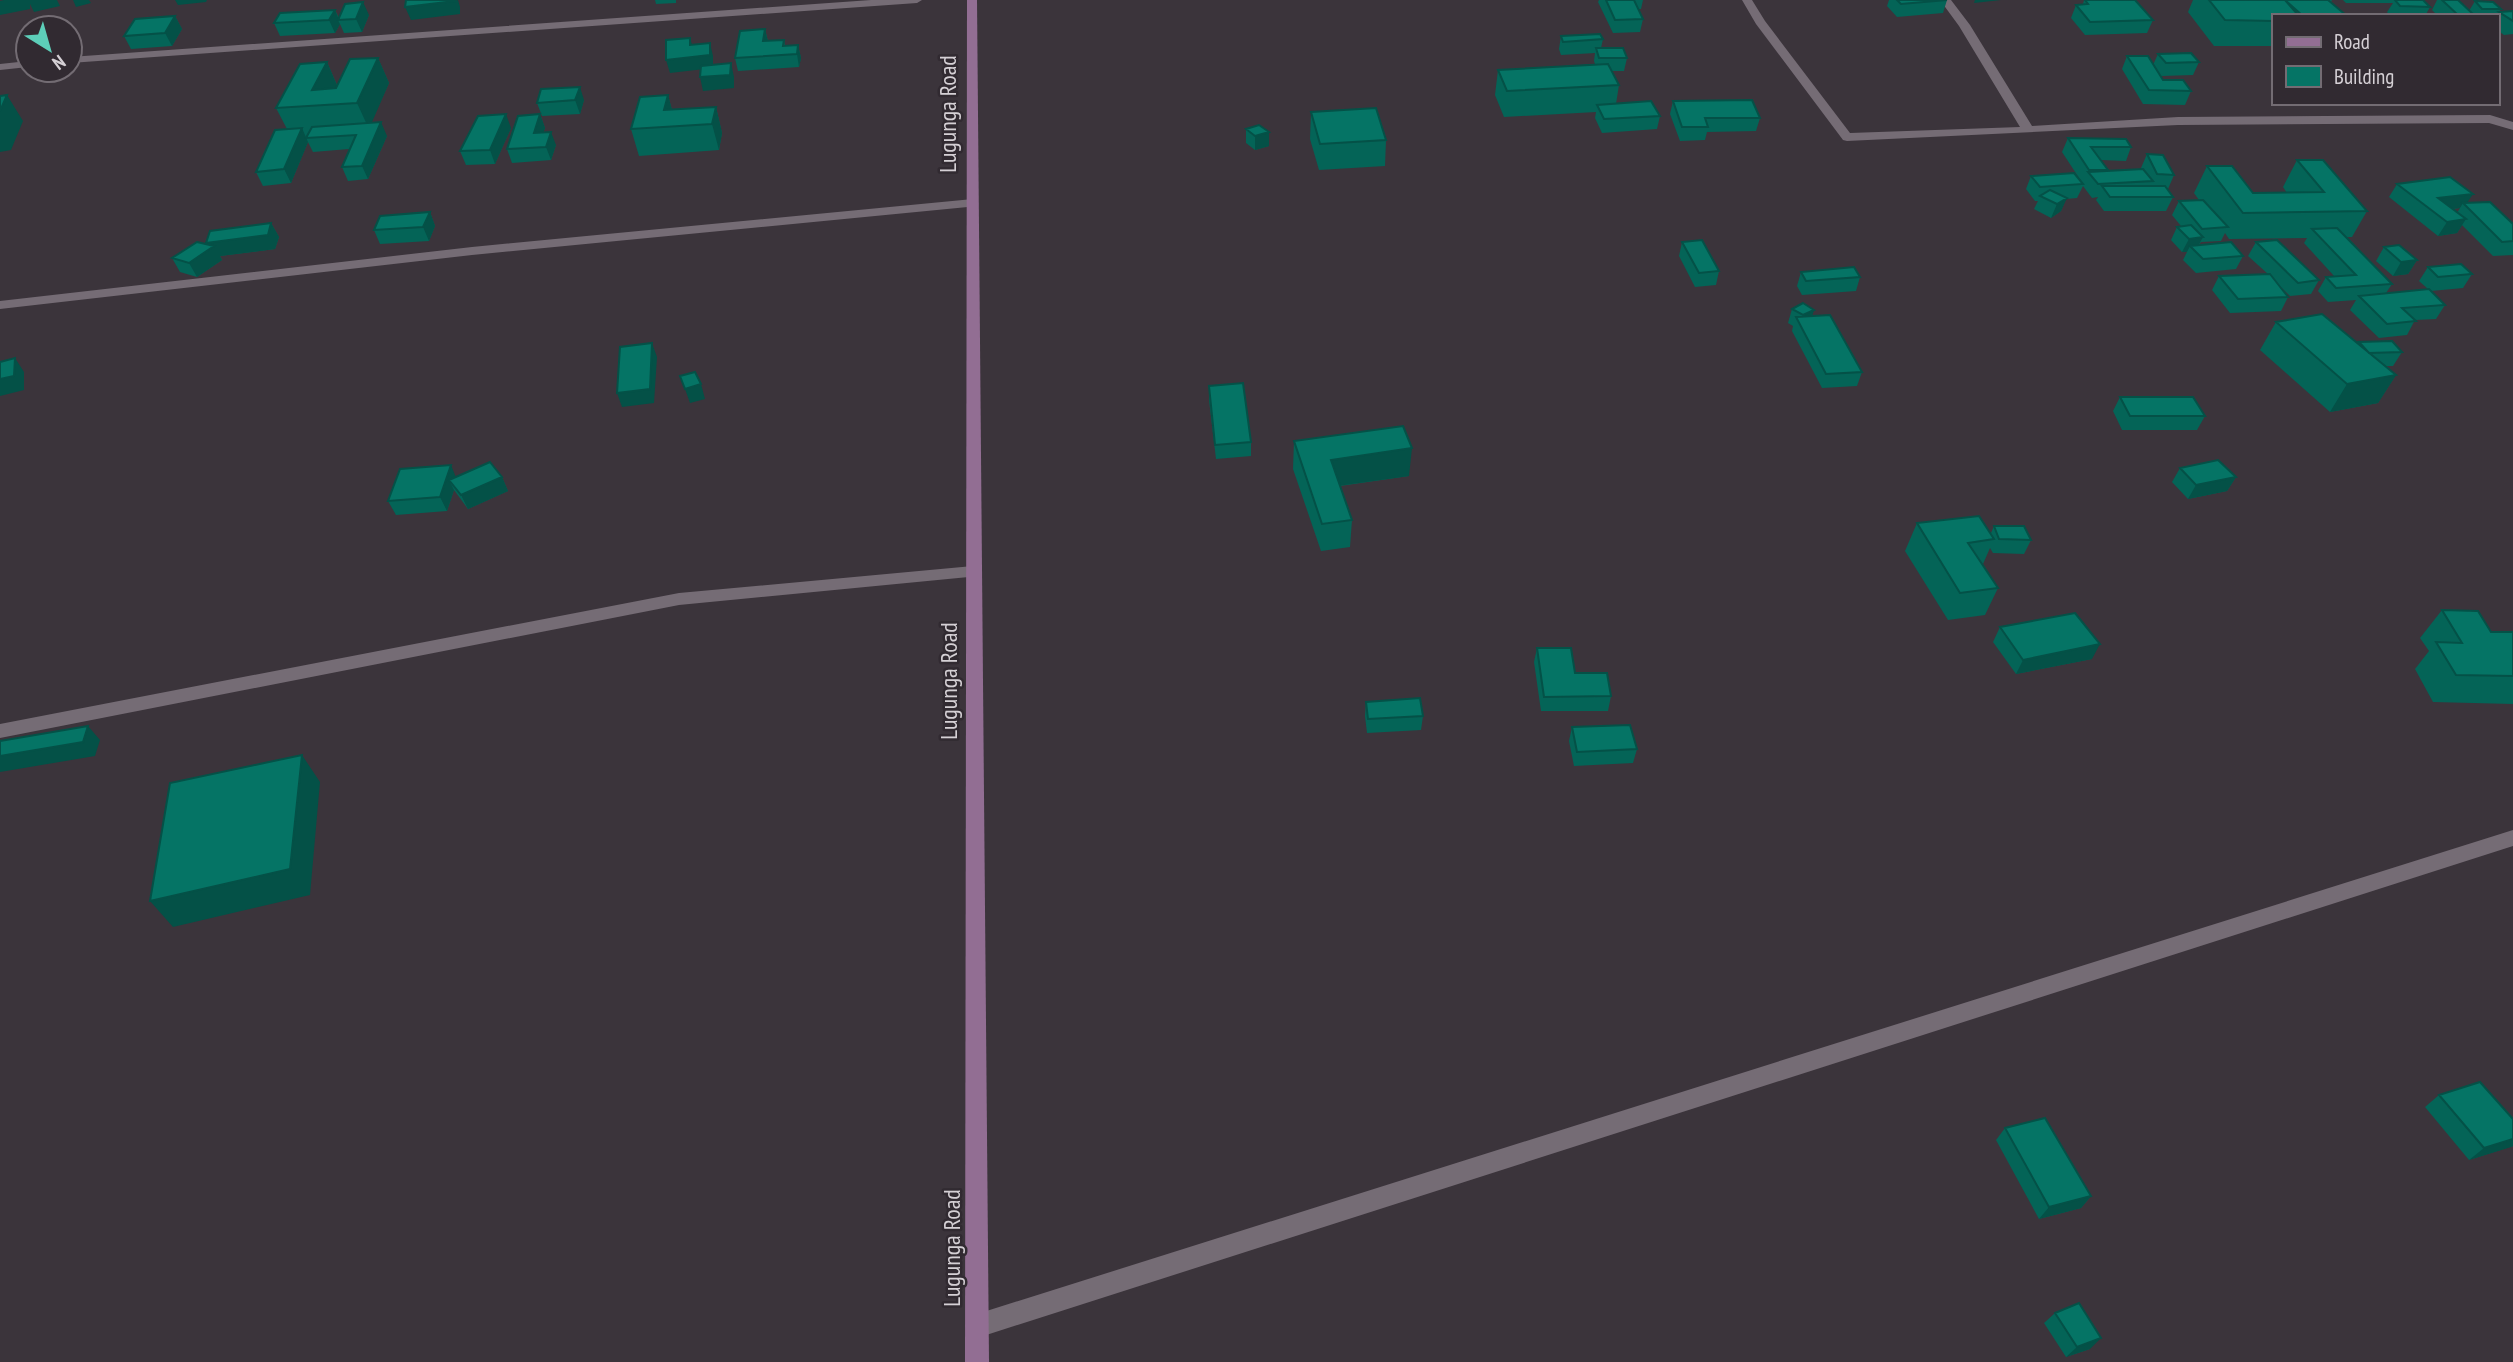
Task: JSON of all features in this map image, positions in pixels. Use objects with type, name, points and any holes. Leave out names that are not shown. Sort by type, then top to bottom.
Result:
[{"type":"street","points":[[84,59],[917,0]]},
{"type":"street","name":"Lugunga Road","points":[[972,0],[977,1362]]},
{"type":"street","points":[[1747,0],[1760,22],[1847,136],[2028,130],[2178,121],[2490,119],[2513,126]]},
{"type":"street","points":[[1945,0],[1964,25],[2028,130]]},
{"type":"street","points":[[0,306],[472,251],[973,203]]},
{"type":"street","points":[[0,730],[679,599],[973,572]]},
{"type":"street","points":[[977,1326],[2513,838]]},
{"type":"building","points":[[406,0],[455,0],[455,1],[405,7]]},
{"type":"building","points":[[1606,0],[1634,0],[1643,19],[1615,20]]},
{"type":"building","points":[[1897,0],[1947,0],[1901,4]]},
{"type":"building","points":[[2085,0],[2135,0],[2153,20],[2090,22],[2076,5],[2088,4]]},
{"type":"building","points":[[2209,0],[2285,0],[2297,14],[2272,14],[2272,21],[2225,20]]},
{"type":"building","points":[[2285,0],[2328,0],[2345,14],[2301,14]]},
{"type":"building","points":[[2395,0],[2423,0],[2430,7],[2400,6]]},
{"type":"building","points":[[2442,0],[2458,0],[2473,14],[2457,14]]},
{"type":"building","points":[[2475,1],[2493,2],[2501,9],[2482,9]]},
{"type":"building","points":[[363,2],[356,19],[338,20],[345,4]]},
{"type":"building","points":[[335,10],[329,20],[274,23],[280,13]]},
{"type":"building","points":[[2513,11],[2513,21],[2499,12]]},
{"type":"building","points":[[175,16],[165,33],[124,36],[135,19]]},
{"type":"building","points":[[765,29],[763,41],[784,40],[783,46],[798,45],[797,54],[735,58],[740,31]]},
{"type":"building","points":[[1600,34],[1603,39],[1563,42],[1561,36]]},
{"type":"building","points":[[690,38],[690,45],[710,43],[710,55],[666,60],[666,40]]},
{"type":"building","points":[[1596,48],[1623,48],[1627,58],[1599,58]]},
{"type":"building","points":[[2191,53],[2199,62],[2166,63],[2158,54]]},
{"type":"building","points":[[2127,56],[2148,56],[2163,80],[2183,80],[2191,91],[2149,90]]},
{"type":"building","points":[[378,58],[357,103],[276,108],[300,64],[327,62],[312,90],[336,88],[350,59]]},
{"type":"building","points":[[731,63],[730,75],[700,77],[701,66]]},
{"type":"building","points":[[1608,64],[1619,85],[1507,91],[1498,70]]},
{"type":"building","points":[[580,87],[575,100],[537,103],[541,89]]},
{"type":"building","points":[[7,95],[0,111],[0,96]]},
{"type":"building","points":[[668,95],[664,110],[716,107],[712,124],[631,129],[640,97]]},
{"type":"building","points":[[1752,100],[1760,118],[1705,118],[1708,127],[1682,127],[1673,101]]},
{"type":"building","points":[[1651,101],[1660,116],[1604,119],[1597,105]]},
{"type":"building","points":[[1376,108],[1386,140],[1320,144],[1311,112]]},
{"type":"building","points":[[506,114],[490,150],[460,151],[478,116]]},
{"type":"building","points":[[540,114],[534,133],[551,132],[546,147],[507,149],[518,116]]},
{"type":"building","points":[[381,122],[362,166],[342,167],[356,135],[306,138],[312,127]]},
{"type":"building","points":[[1259,125],[1269,132],[1255,136],[1246,129]]},
{"type":"building","points":[[302,128],[284,169],[256,172],[275,130]]},
{"type":"building","points":[[2068,138],[2126,139],[2131,147],[2091,147],[2108,170],[2089,170]]},
{"type":"building","points":[[2147,154],[2163,155],[2174,175],[2157,174]]},
{"type":"building","points":[[2297,160],[2323,160],[2367,211],[2243,213],[2207,166],[2232,166],[2253,193],[2324,192]]},
{"type":"building","points":[[2143,169],[2153,181],[2098,184],[2088,172]]},
{"type":"building","points":[[2074,173],[2083,184],[2040,187],[2031,176]]},
{"type":"building","points":[[2450,177],[2473,194],[2438,198],[2466,219],[2447,222],[2397,184]]},
{"type":"building","points":[[2102,186],[2165,186],[2173,197],[2110,197]]},
{"type":"building","points":[[2050,190],[2067,198],[2057,204],[2040,196]]},
{"type":"building","points":[[2203,200],[2228,227],[2202,229],[2179,201]]},
{"type":"building","points":[[2490,202],[2513,224],[2513,241],[2502,242],[2463,203]]},
{"type":"building","points":[[430,212],[423,227],[374,230],[380,216]]},
{"type":"building","points":[[271,223],[268,235],[206,243],[210,231]]},
{"type":"building","points":[[2191,225],[2203,237],[2189,239],[2177,227]]},
{"type":"building","points":[[2337,228],[2392,284],[2336,288],[2326,277],[2356,275],[2312,229]]},
{"type":"building","points":[[1702,240],[1719,271],[1699,273],[1682,242]]},
{"type":"building","points":[[2277,240],[2319,280],[2298,283],[2256,242]]},
{"type":"building","points":[[197,242],[214,246],[189,263],[172,258]]},
{"type":"building","points":[[2231,242],[2243,256],[2203,259],[2190,246]]},
{"type":"building","points":[[2399,245],[2417,260],[2401,262],[2384,247]]},
{"type":"building","points":[[2461,264],[2472,274],[2438,277],[2428,267]]},
{"type":"building","points":[[1854,267],[1860,277],[1806,281],[1801,272]]},
{"type":"building","points":[[2270,274],[2288,297],[2238,299],[2219,276]]},
{"type":"building","points":[[2429,289],[2445,305],[2402,308],[2416,321],[2387,324],[2359,296]]},
{"type":"building","points":[[1803,303],[1814,310],[1803,315],[1792,309]]},
{"type":"building","points":[[2322,314],[2396,375],[2347,384],[2276,322]]},
{"type":"building","points":[[1830,315],[1862,372],[1826,374],[1796,317]]},
{"type":"building","points":[[2392,341],[2402,352],[2369,353],[2359,342]]},
{"type":"building","points":[[652,343],[650,389],[617,393],[620,347]]},
{"type":"building","points":[[15,358],[14,376],[0,379],[0,362]]},
{"type":"building","points":[[695,372],[701,384],[685,389],[680,376]]},
{"type":"building","points":[[1243,383],[1251,442],[1215,445],[1209,386]]},
{"type":"building","points":[[2120,397],[2193,397],[2205,416],[2130,416]]},
{"type":"building","points":[[1403,426],[1412,448],[1331,460],[1352,520],[1322,524],[1294,441]]},
{"type":"building","points":[[2218,460],[2236,477],[2196,485],[2180,468]]},
{"type":"building","points":[[490,462],[502,477],[461,495],[449,480]]},
{"type":"building","points":[[451,465],[440,497],[388,501],[400,469]]},
{"type":"building","points":[[1979,516],[1994,539],[1968,543],[1998,588],[1960,593],[1917,523]]},
{"type":"building","points":[[1994,526],[2024,526],[2031,540],[1999,539]]},
{"type":"building","points":[[2442,610],[2478,611],[2491,632],[2513,632],[2513,676],[2456,675],[2436,642],[2462,643]]},
{"type":"building","points":[[2075,613],[2100,644],[2023,660],[2000,627]]},
{"type":"building","points":[[1537,648],[1571,648],[1575,673],[1607,673],[1611,696],[1544,697]]},
{"type":"building","points":[[1420,698],[1423,716],[1368,719],[1366,702]]},
{"type":"building","points":[[1630,725],[1637,749],[1577,752],[1572,727]]},
{"type":"building","points":[[88,726],[83,742],[0,756],[0,741]]},
{"type":"building","points":[[302,755],[290,869],[150,901],[170,783]]},
{"type":"building","points":[[2480,1082],[2513,1119],[2513,1139],[2484,1148],[2439,1095]]},
{"type":"building","points":[[2045,1118],[2091,1196],[2049,1207],[2005,1128]]},
{"type":"building","points":[[2079,1303],[2101,1338],[2077,1347],[2055,1313]]}]
